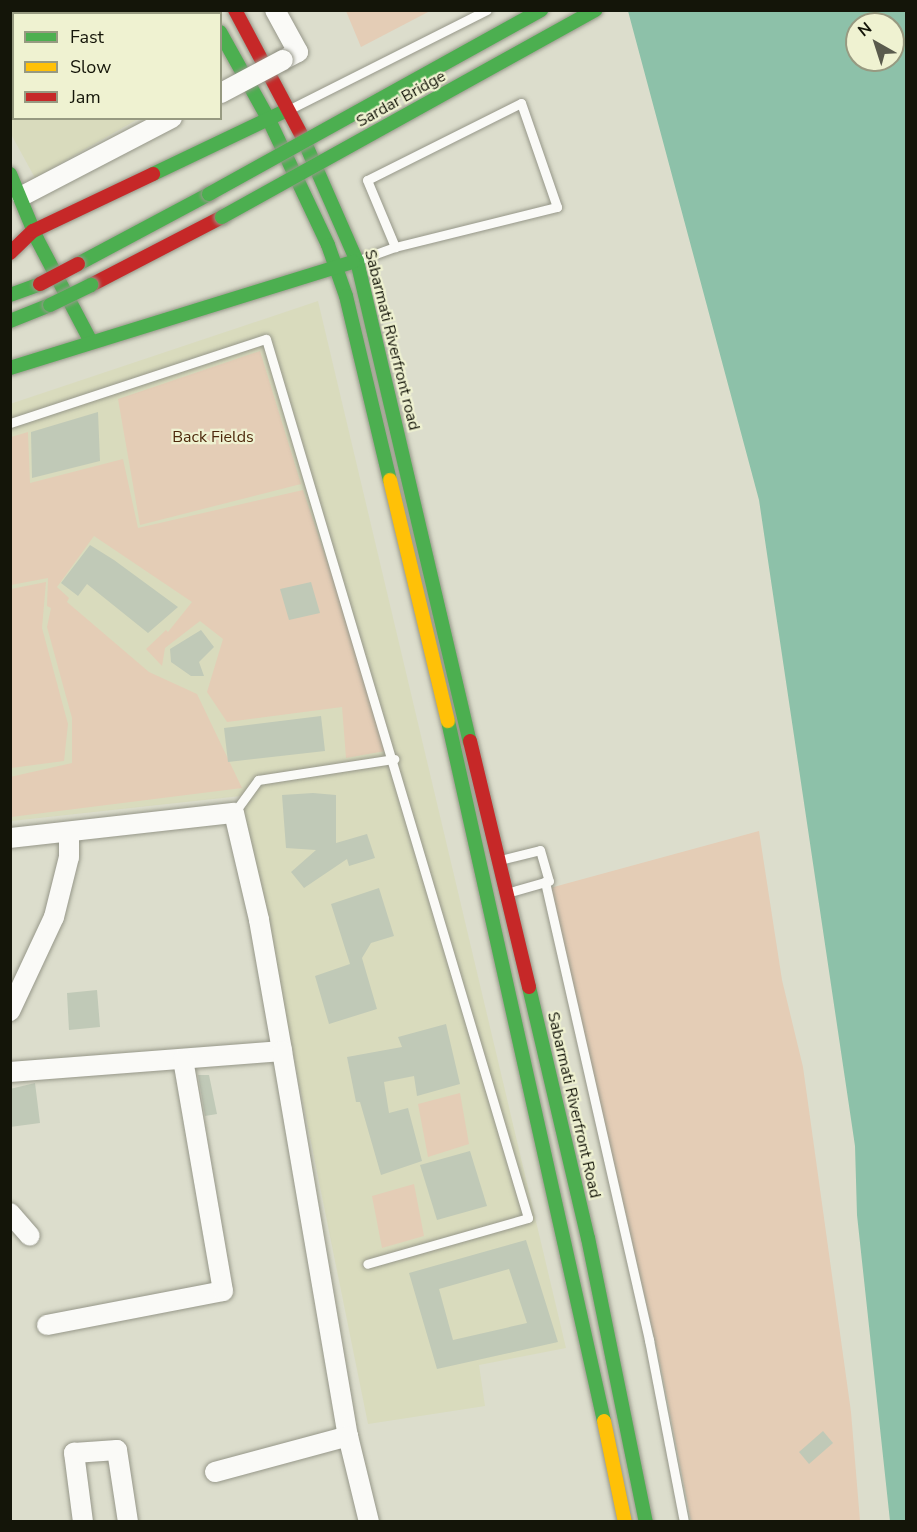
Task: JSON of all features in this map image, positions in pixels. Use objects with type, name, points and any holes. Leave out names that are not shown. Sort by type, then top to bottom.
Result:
[{"type":"street","name":"Sabarmati Riverfront road","points":[[235,10],[290,109],[357,261],[463,697]]},
{"type":"street","points":[[222,92],[298,52],[275,10]]},
{"type":"street","name":"Sardar Bridge","points":[[10,295],[40,284],[209,194],[541,10]]},
{"type":"street","name":"Sardar Bridge","points":[[10,321],[91,285],[222,217],[596,10]]},
{"type":"street","points":[[222,36],[269,120],[337,269],[443,701],[565,1232],[625,1521]]},
{"type":"street","points":[[10,253],[35,235],[290,109]]},
{"type":"street","points":[[22,196],[168,120]]},
{"type":"street","points":[[10,174],[22,196],[35,235],[91,342]]},
{"type":"street","points":[[10,268],[35,235]]},
{"type":"street","points":[[10,368],[357,261]]},
{"type":"street","points":[[443,701],[463,697]]},
{"type":"street","name":"Sabarmati Riverfront Road","points":[[463,697],[588,1238],[646,1521]]},
{"type":"street","points":[[10,838],[234,813],[259,920],[348,1436],[369,1521]]},
{"type":"street","points":[[10,1011],[54,917],[69,857],[69,833]]},
{"type":"street","points":[[10,1072],[282,1051]]},
{"type":"street","points":[[47,1325],[223,1291],[183,1059]]},
{"type":"street","points":[[10,1213],[30,1236]]},
{"type":"street","points":[[215,1472],[348,1436]]},
{"type":"street","points":[[83,1521],[75,1453],[117,1450],[128,1521]]},
{"type":"lane","points":[[290,109],[487,10]]},
{"type":"lane","points":[[357,261],[395,247],[557,207],[521,104],[367,180],[395,247]]},
{"type":"lane","points":[[10,423],[266,339],[394,759],[528,1218],[367,1264]]},
{"type":"lane","points":[[234,813],[258,780],[394,759]]},
{"type":"lane","points":[[500,860],[540,850],[549,881],[508,892]]},
{"type":"lane","points":[[545,882],[649,1340],[684,1521]]},
{"type":"shaded area","points":[[175,10],[176,12],[12,12],[12,120],[136,120],[35,178],[11,134],[11,11]]},
{"type":"shaded area","points":[[628,11],[906,11],[906,1521],[890,1521],[857,1215],[855,1146],[759,500]]},
{"type":"shaded area","points":[[318,301],[566,1348],[479,1365],[485,1406],[368,1424],[241,796],[11,821],[10,404]]},
{"type":"green space","points":[[346,11],[430,11],[361,47]]},
{"type":"green space","name":"Back Fields","points":[[260,351],[301,484],[140,525],[118,399]]},
{"type":"green space","points":[[28,432],[30,483],[123,459],[138,528],[303,490],[391,750],[346,758],[342,707],[227,722],[207,692],[223,639],[200,621],[165,648],[162,666],[146,649],[166,630],[168,632],[192,602],[94,536],[57,587],[69,598],[67,602],[149,672],[197,694],[242,788],[11,817],[10,777],[72,763],[72,718],[47,627],[51,608],[47,606],[48,578],[11,585],[11,437]]},
{"type":"green space","points":[[46,582],[42,628],[68,724],[64,761],[11,768],[11,589]]},
{"type":"green space","points":[[759,831],[782,980],[803,1067],[851,1412],[860,1521],[691,1521],[659,1358],[550,888]]},
{"type":"green space","points":[[460,1093],[469,1144],[428,1157],[418,1104]]},
{"type":"green space","points":[[414,1184],[424,1236],[382,1248],[372,1196]]},
{"type":"building","points":[[98,412],[100,461],[32,478],[31,432]]},
{"type":"building","points":[[90,545],[178,607],[148,633],[87,584],[78,596],[61,583]]},
{"type":"building","points":[[311,582],[320,613],[289,620],[280,589]]},
{"type":"building","points":[[201,630],[214,647],[199,662],[204,676],[191,676],[171,662],[170,649]]},
{"type":"building","points":[[321,716],[325,751],[228,762],[224,728]]},
{"type":"building","points":[[313,793],[336,795],[336,843],[367,834],[375,858],[349,866],[347,859],[304,888],[291,872],[316,850],[286,848],[282,795]]},
{"type":"building","points":[[379,888],[394,936],[371,943],[362,958],[377,1009],[329,1024],[315,976],[350,964],[331,904]]},
{"type":"building","points":[[97,990],[100,1027],[69,1030],[67,993]]},
{"type":"building","points":[[446,1024],[460,1084],[417,1096],[414,1076],[384,1082],[389,1113],[408,1108],[422,1161],[381,1175],[360,1102],[356,1102],[347,1057],[402,1047],[398,1037]]},
{"type":"building","points":[[198,1075],[209,1075],[217,1114],[205,1116]]},
{"type":"building","points":[[35,1083],[40,1123],[10,1127],[10,1089]]},
{"type":"building","points":[[470,1151],[487,1206],[437,1220],[420,1165]]},
{"type":"building","points":[[526,1240],[558,1342],[437,1369],[409,1273]],"holes":[[[509,1269],[527,1323],[453,1340],[439,1289]]]},
{"type":"building","points":[[823,1431],[833,1443],[809,1464],[799,1452]]},
{"type":"traffic: fast","points":[[209,194],[541,10]]},
{"type":"traffic: fast","points":[[222,217],[596,10]]},
{"type":"traffic: fast","points":[[222,36],[269,120],[328,245],[346,296],[390,480]]},
{"type":"traffic: fast","points":[[153,174],[283,112]]},
{"type":"traffic: fast","points":[[302,136],[357,261],[470,741]]},
{"type":"traffic: fast","points":[[10,174],[37,239],[91,342]]},
{"type":"traffic: fast","points":[[78,264],[209,194]]},
{"type":"traffic: fast","points":[[10,368],[353,262]]},
{"type":"traffic: fast","points":[[10,295],[40,284]]},
{"type":"traffic: fast","points":[[50,305],[91,285]]},
{"type":"traffic: fast","points":[[10,321],[50,305]]},
{"type":"traffic: fast","points":[[448,721],[604,1421]]},
{"type":"traffic: fast","points":[[529,987],[588,1238],[646,1522]]},
{"type":"traffic: slow","points":[[390,480],[448,721]]},
{"type":"traffic: slow","points":[[604,1421],[625,1522]]},
{"type":"traffic: jam","points":[[235,10],[302,136]]},
{"type":"traffic: jam","points":[[10,253],[33,231],[153,174]]},
{"type":"traffic: jam","points":[[91,285],[222,217]]},
{"type":"traffic: jam","points":[[40,284],[78,264]]},
{"type":"traffic: jam","points":[[470,741],[529,987]]}]
